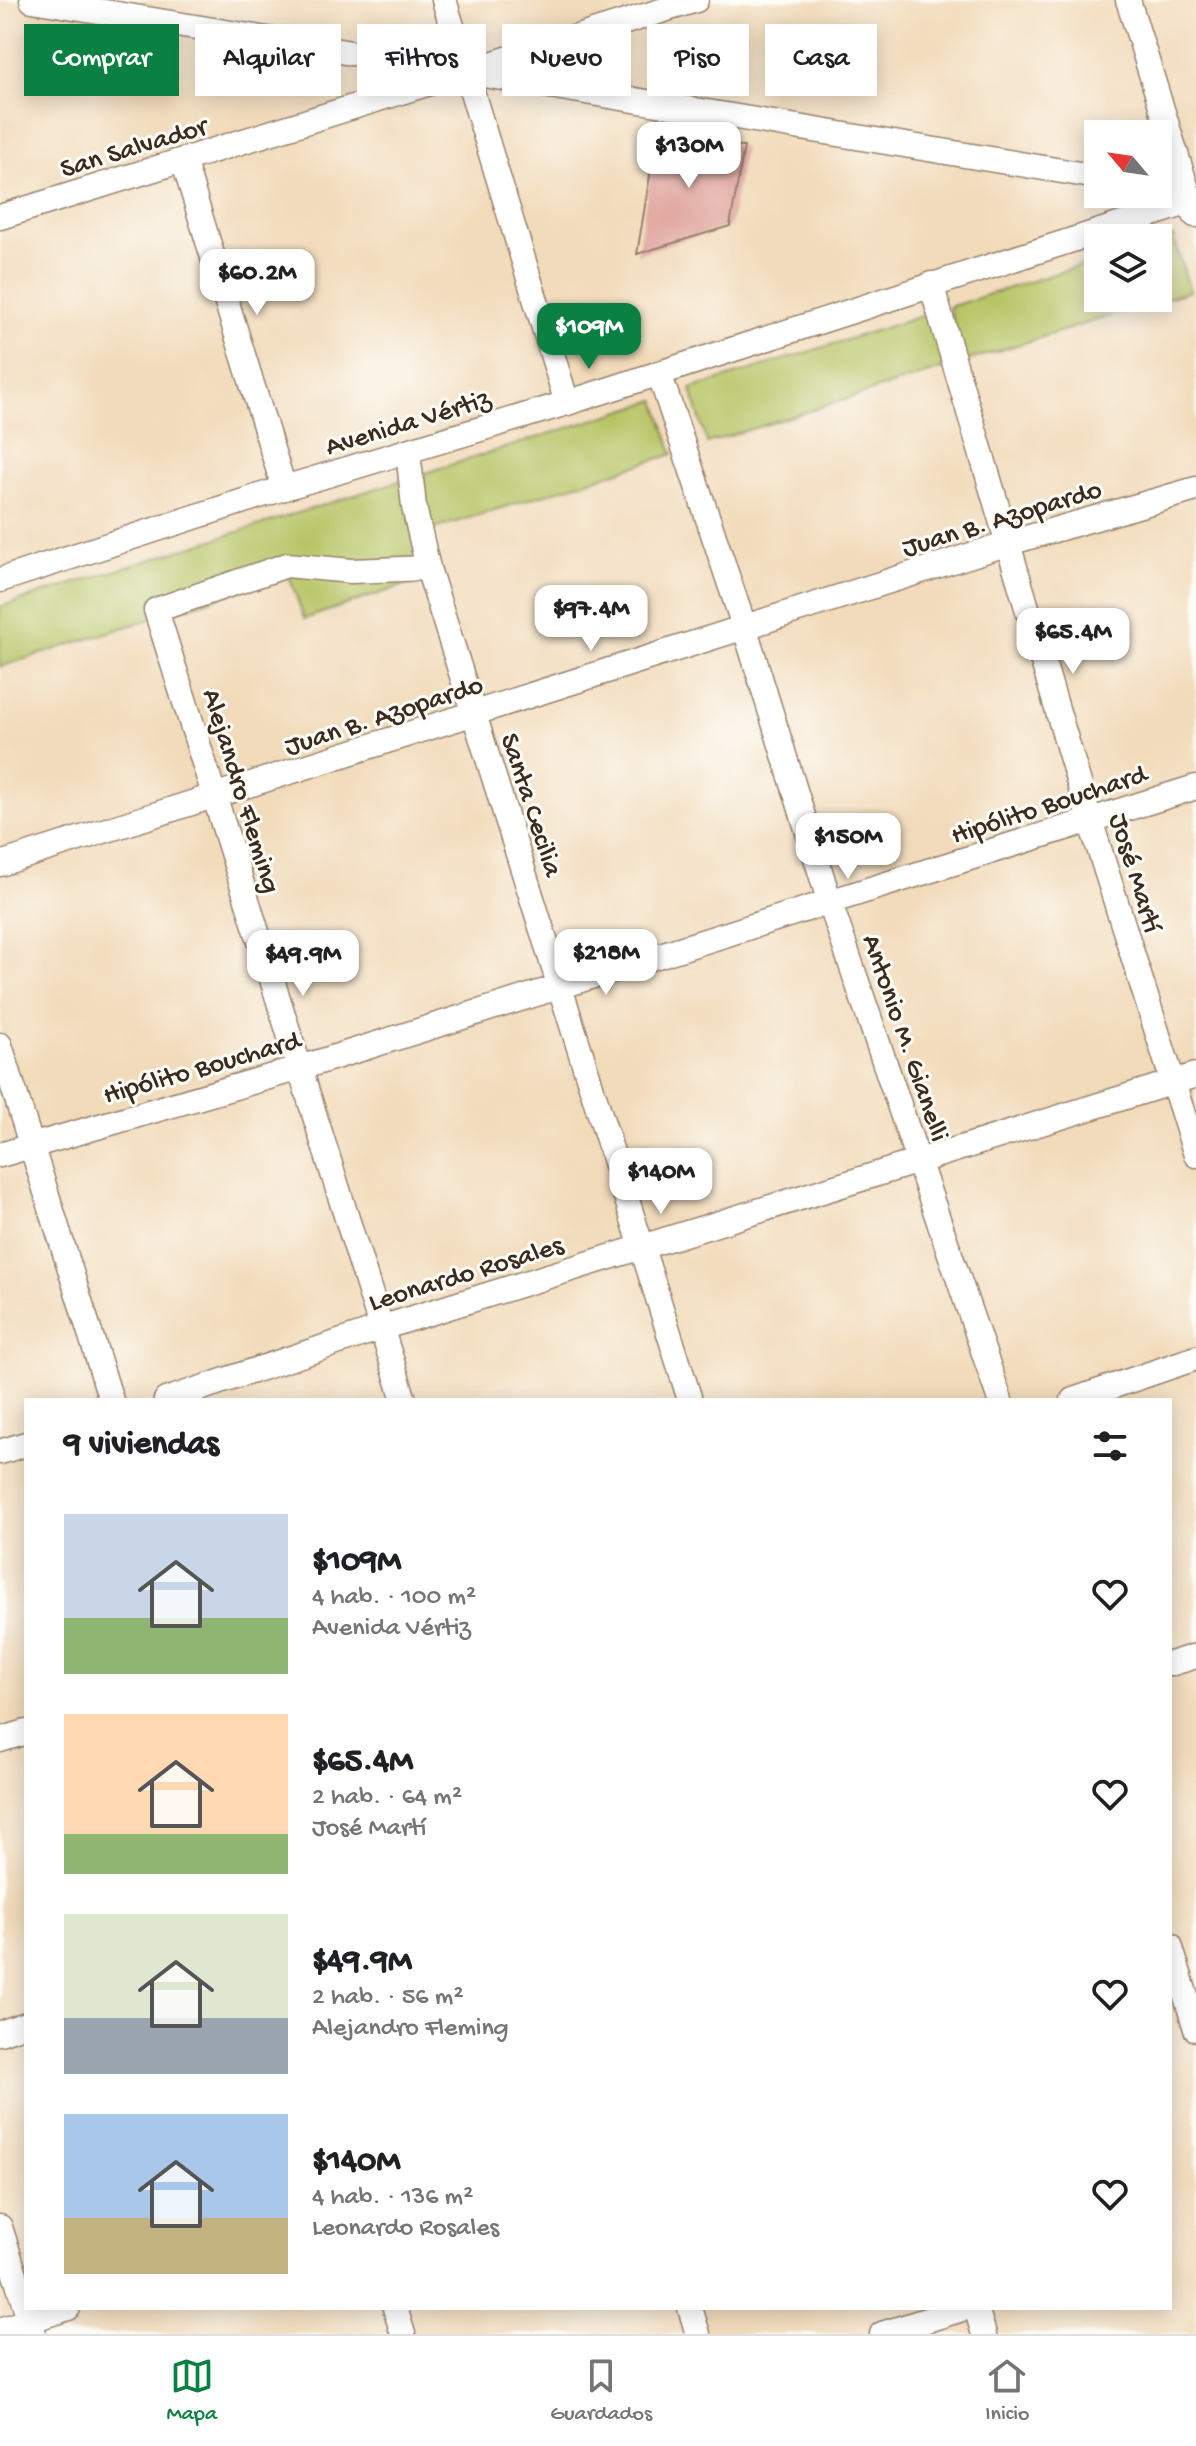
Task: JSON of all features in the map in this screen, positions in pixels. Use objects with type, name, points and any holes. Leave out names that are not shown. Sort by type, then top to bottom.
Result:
[{"type":"street","points":[[32,0],[357,54]]},
{"type":"street","points":[[444,0],[451,24]]},
{"type":"street","name":"San Salvador","points":[[486,66],[696,0]]},
{"type":"street","points":[[1128,0],[1194,206]]},
{"type":"street","points":[[486,75],[1084,175]]},
{"type":"street","name":"San Salvador","points":[[0,217],[389,96]]},
{"type":"street","points":[[473,96],[567,403]]},
{"type":"street","points":[[183,160],[284,488]]},
{"type":"street","points":[[1172,194],[1194,206]]},
{"type":"street","name":"Avenida Vértiz","points":[[0,580],[284,488],[567,403],[931,284],[1194,206]]},
{"type":"street","name":"José Martí","points":[[931,284],[1090,820],[1184,1079],[1196,1155]]},
{"type":"street","name":"Antonio M. Gianelli","points":[[659,373],[745,629],[830,903],[999,1398]]},
{"type":"street","name":"Santa Cecilia","points":[[408,451],[414,507],[428,568],[689,1398]]},
{"type":"street","name":"Juan B. Azopardo","points":[[0,864],[1009,543],[1196,489]]},
{"type":"street","name":"Alejandro Fleming","points":[[403,1398],[156,610],[287,565],[351,571],[428,568]]},
{"type":"street","name":"Hipólito Bouchard","points":[[0,1155],[300,1068],[1196,787]]},
{"type":"street","points":[[0,1045],[110,1398]]},
{"type":"street","name":"Leonardo Rosales","points":[[172,1398],[381,1328],[1184,1079]]},
{"type":"street","points":[[1079,1398],[1196,1358]]},
{"type":"street","points":[[0,1452],[24,1445]]},
{"type":"street","points":[[1172,1663],[1196,1656]]},
{"type":"street","points":[[0,1740],[24,1733]]},
{"type":"street","points":[[1178,1957],[1196,2029]]},
{"type":"street","points":[[0,2033],[24,2025]]},
{"type":"street","points":[[0,2227],[24,2302]]},
{"type":"street","points":[[0,2330],[32,2327],[64,2310]]},
{"type":"street","points":[[396,2310],[403,2334]]},
{"type":"street","points":[[691,2310],[698,2334]]},
{"type":"street","points":[[882,2334],[959,2310]]},
{"type":"street","points":[[977,2310],[984,2334]]},
{"type":"green space","points":[[1172,236],[1190,291],[1172,297]]},
{"type":"green space","points":[[1084,264],[1084,312],[1123,312],[966,361],[949,307]]},
{"type":"green space","points":[[934,312],[951,366],[707,443],[691,389]]},
{"type":"green space","points":[[656,400],[673,454],[428,531],[422,474]]},
{"type":"green space","points":[[402,480],[423,579],[304,619],[289,575],[0,667],[0,607]]},
{"type":"building","points":[[657,133],[744,147],[730,226],[637,254]]}]
